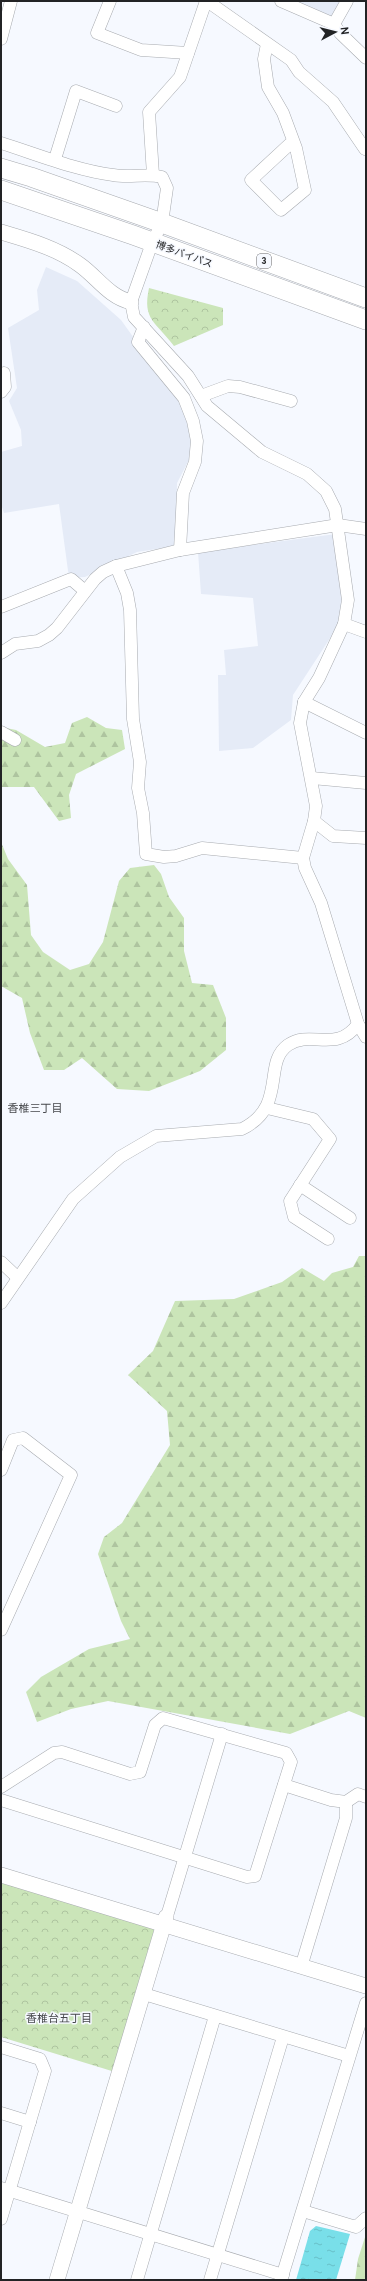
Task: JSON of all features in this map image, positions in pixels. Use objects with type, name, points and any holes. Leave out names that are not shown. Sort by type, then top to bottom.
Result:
[{"type":"highway","name":"3","points":[[1,168],[32,177],[162,223],[366,298]]},
{"type":"highway","name":"博多バイパス","points":[[1,190],[366,320]]},
{"type":"street","points":[[1,39],[11,1]]},
{"type":"street","points":[[110,1],[97,33],[141,50],[188,53]]},
{"type":"street","points":[[153,175],[148,129],[149,112],[180,77],[206,1],[291,60],[299,72],[333,102],[365,149]]},
{"type":"street","points":[[281,1],[334,24],[366,58]]},
{"type":"street","points":[[334,24],[347,1]]},
{"type":"street","points":[[267,44],[264,59],[268,87],[282,113],[292,142],[305,190],[281,210],[251,180],[292,142]]},
{"type":"street","points":[[54,159],[76,91],[116,106]]},
{"type":"street","points":[[1,143],[90,171],[114,176],[153,175],[162,177],[167,188],[162,223],[152,243],[131,302],[134,317],[188,376],[208,406],[262,452],[307,474],[326,491],[334,508],[338,525],[348,600],[344,624],[319,678],[304,702],[300,724],[303,744],[312,778],[316,806],[314,821],[303,858],[304,868],[321,903],[358,1024],[366,1037]]},
{"type":"street","points":[[1,232],[42,245],[80,264],[121,300],[131,302]]},
{"type":"street","points":[[144,327],[138,342],[184,398],[194,420],[197,441],[194,462],[183,493],[180,550]]},
{"type":"street","points":[[1,392],[5,387],[4,373]]},
{"type":"street","points":[[201,396],[228,386],[240,387],[291,401]]},
{"type":"street","points":[[1,653],[15,644],[38,640],[49,635],[57,628],[85,591],[103,572],[116,566],[180,550],[338,525],[366,528]]},
{"type":"street","points":[[116,566],[127,593],[130,610],[133,719],[140,762],[138,788],[143,813],[146,854],[164,857],[176,856],[202,848],[303,858]]},
{"type":"street","points":[[1,607],[71,579],[85,591]]},
{"type":"street","points":[[344,624],[366,632]]},
{"type":"street","points":[[304,702],[366,733]]},
{"type":"street","points":[[1,732],[15,740]]},
{"type":"street","points":[[312,778],[366,783]]},
{"type":"street","points":[[314,821],[333,836],[366,838]]},
{"type":"street","points":[[1,1303],[17,1277],[73,1199],[120,1157],[156,1136],[242,1129],[254,1123],[267,1108],[279,1053],[289,1044],[301,1040],[340,1039],[350,1035],[358,1024]]},
{"type":"street","points":[[267,1108],[313,1119],[330,1139],[290,1201],[294,1217],[328,1239]]},
{"type":"street","points":[[300,1185],[350,1218]]},
{"type":"street","points":[[1,1262],[17,1277]]},
{"type":"street","points":[[1,1470],[13,1440],[23,1438],[71,1475],[1,1630]]},
{"type":"street","points":[[1,1787],[54,1753],[62,1752],[130,1774],[140,1772],[155,1725],[163,1718],[286,1753],[291,1762],[256,1876],[247,1877],[1,1800]]},
{"type":"street","points":[[57,2280],[222,1734]]},
{"type":"street","points":[[284,1785],[331,1800],[346,1802],[358,1794],[366,1797]]},
{"type":"street","points":[[300,1966],[346,1818],[346,1802]]},
{"type":"street","points":[[1,1875],[166,1921],[300,1966],[366,1986]]},
{"type":"street","points":[[144,1994],[349,2056]]},
{"type":"street","points":[[5,2189],[217,2255],[282,2278],[304,2212],[349,2056],[366,2003]]},
{"type":"street","points":[[137,2280],[215,2016]]},
{"type":"street","points":[[210,2280],[283,2037]]},
{"type":"street","points":[[1,2047],[40,2059],[45,2071],[30,2122],[5,2189],[1,2219]]},
{"type":"street","points":[[1,2113],[30,2122]]},
{"type":"street","points":[[304,2212],[356,2227],[366,2218]]},
{"type":"shaded area","points":[[288,1],[341,1],[333,17]]},
{"type":"shaded area","points":[[46,267],[77,281],[121,320],[181,404],[192,429],[191,456],[177,483],[176,546],[137,552],[85,577],[69,578],[59,504],[4,513],[1,504],[1,452],[22,446],[21,430],[9,401],[17,388],[8,328],[39,310],[37,290]]},
{"type":"shaded area","points":[[336,534],[343,579],[340,623],[293,695],[291,720],[253,748],[219,751],[218,675],[226,675],[224,650],[258,646],[253,598],[201,594],[198,552]]},
{"type":"green space","points":[[149,288],[223,308],[223,325],[174,346],[156,326],[149,314],[147,299]]},
{"type":"green space","points":[[87,717],[106,728],[122,730],[125,749],[76,774],[69,795],[71,818],[59,821],[34,787],[1,787],[1,727],[16,730],[45,747],[65,743],[72,723]]},
{"type":"green space","points":[[1,842],[8,859],[27,885],[31,935],[43,952],[70,970],[89,964],[103,942],[119,881],[130,868],[154,865],[161,874],[169,897],[184,918],[184,951],[192,983],[213,985],[226,1018],[226,1050],[200,1071],[149,1091],[117,1089],[82,1058],[64,1070],[44,1070],[30,1033],[22,998],[1,986]]},
{"type":"green space","points":[[359,1256],[366,1256],[366,1718],[349,1711],[290,1734],[108,1701],[71,1709],[37,1722],[26,1692],[41,1677],[89,1649],[130,1639],[121,1621],[98,1554],[104,1537],[122,1523],[170,1445],[167,1411],[128,1375],[153,1351],[175,1301],[234,1299],[282,1282],[302,1268],[324,1281],[332,1273],[353,1267]]},
{"type":"green space","points":[[1,1880],[158,1926],[115,2072],[1,2037]]},
{"type":"green space","points":[[366,2234],[366,2280],[355,2280],[358,2259]]},
{"type":"water","points":[[316,2226],[350,2234],[336,2280],[296,2280],[310,2231]]},
{"type":"district","name":"香椎三丁目","points":[[35,1109]]},
{"type":"district","name":"香椎台五丁目","points":[[59,2019]]}]
